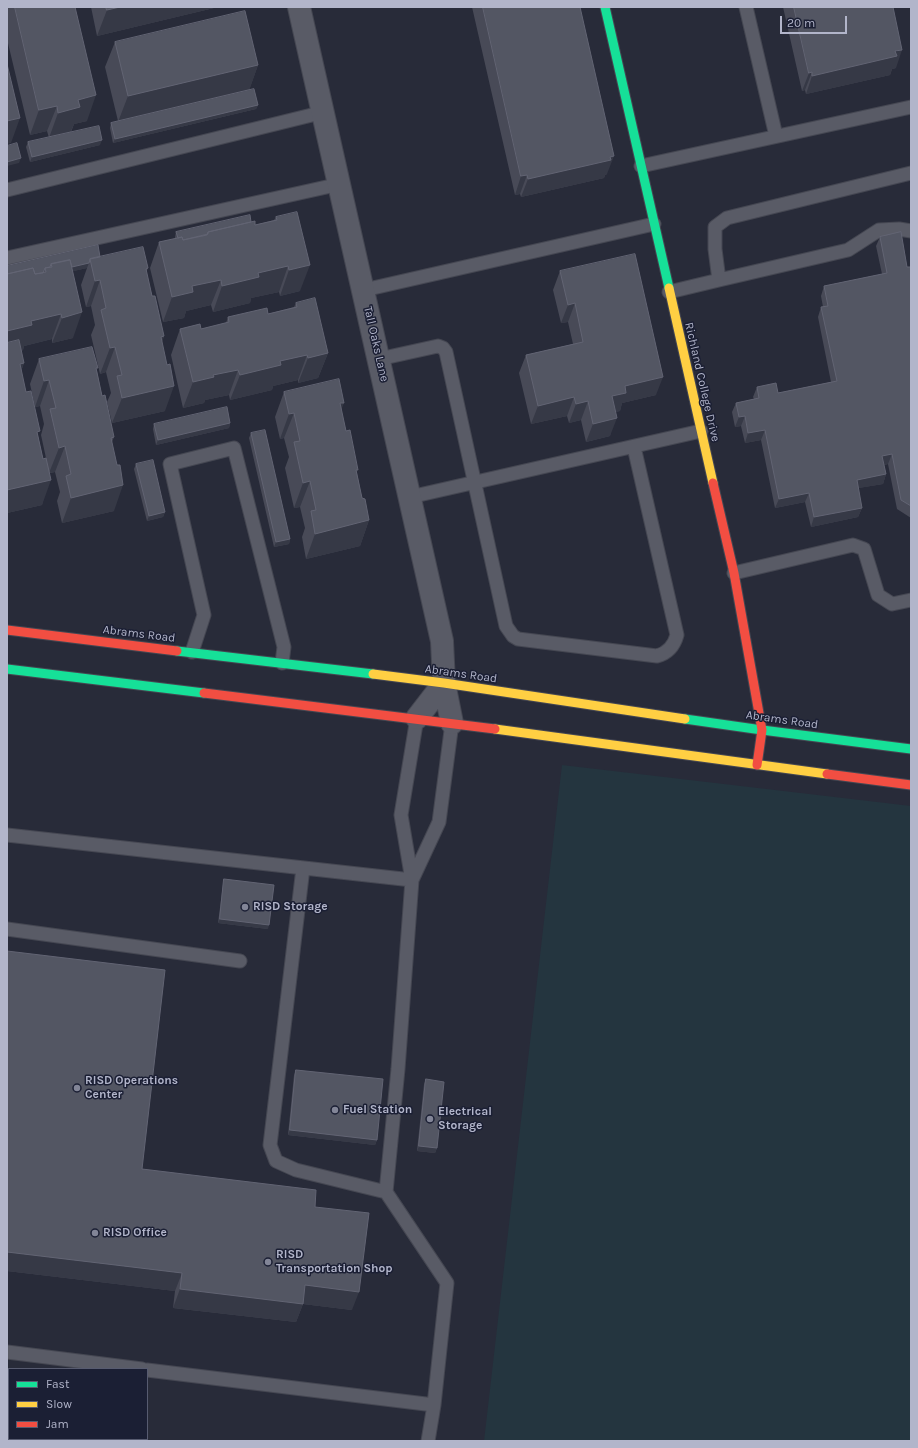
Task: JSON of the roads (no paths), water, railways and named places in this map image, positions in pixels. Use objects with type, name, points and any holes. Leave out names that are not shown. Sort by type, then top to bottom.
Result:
[{"type":"main road","name":"Richland College Drive","points":[[605,7],[734,573],[762,730],[757,765]]},
{"type":"main road","name":"Abrams Road","points":[[7,630],[444,683],[762,730],[911,749]]},
{"type":"main road","points":[[7,669],[417,718],[911,785]]},
{"type":"street","name":"Tall Oaks Lane","points":[[299,7],[324,112],[442,641],[444,683],[452,723]]},
{"type":"street","points":[[417,718],[444,683]]},
{"type":"lane","points":[[746,7],[776,136]]},
{"type":"lane","points":[[641,166],[911,106]]},
{"type":"lane","points":[[7,190],[324,112]]},
{"type":"lane","points":[[719,280],[715,249],[715,227],[727,218],[911,173]]},
{"type":"lane","points":[[7,258],[340,184]]},
{"type":"lane","points":[[364,290],[654,224]]},
{"type":"lane","points":[[669,292],[848,250],[879,230],[899,229],[911,231]]},
{"type":"lane","points":[[379,359],[438,346],[443,348],[446,352],[506,626],[512,636],[518,639],[548,644],[657,656],[662,655],[672,648],[677,635],[634,446]]},
{"type":"lane","points":[[410,497],[701,431]]},
{"type":"lane","points":[[192,652],[204,615],[170,464],[234,448],[284,647],[282,663]]},
{"type":"lane","points":[[734,573],[853,545],[864,549],[878,595],[892,604],[911,600]]},
{"type":"lane","points":[[417,718],[401,815],[412,880],[398,1070],[386,1192],[446,1283],[434,1405],[428,1441]]},
{"type":"lane","points":[[412,880],[439,822],[452,723]]},
{"type":"lane","points":[[7,835],[412,880]]},
{"type":"lane","points":[[303,868],[270,1145],[276,1161],[296,1170],[386,1192]]},
{"type":"lane","points":[[7,929],[240,961]]},
{"type":"lane","points":[[7,1352],[134,1368]]},
{"type":"lane","points":[[148,1370],[434,1405]]},
{"type":"place","name":"RISD Storage","points":[[245,907]]},
{"type":"place","name":"RISD Operations Center","points":[[77,1088]]},
{"type":"place","name":"Fuel Station","points":[[335,1110]]},
{"type":"place","name":"Electrical Storage","points":[[430,1119]]},
{"type":"place","name":"RISD Office","points":[[95,1233]]},
{"type":"place","name":"RISD Transportation Shop","points":[[268,1262]]}]
